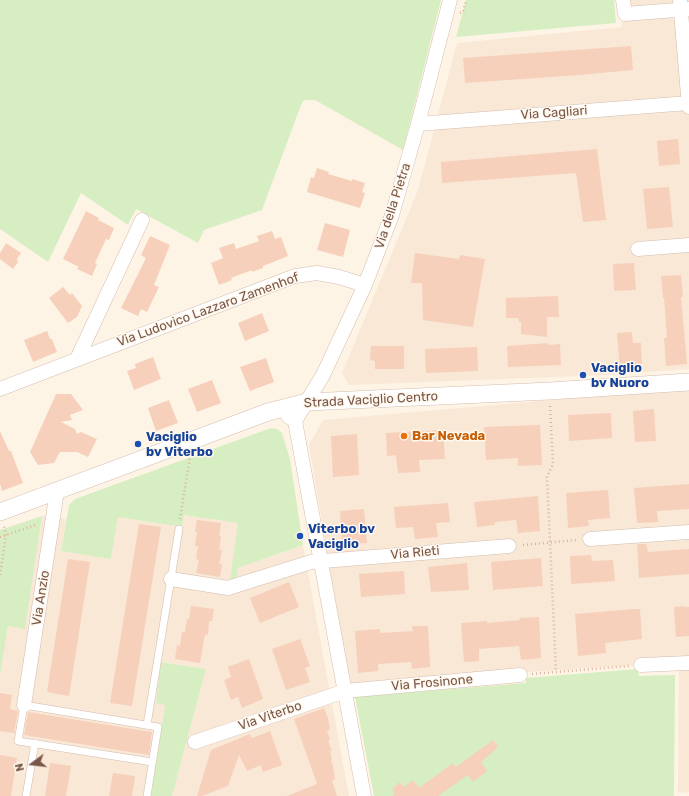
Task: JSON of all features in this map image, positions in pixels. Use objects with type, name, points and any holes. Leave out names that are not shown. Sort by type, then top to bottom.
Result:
[{"type":"street","name":"Via della Pietra","points":[[307,402],[323,375],[365,285],[392,215],[418,124],[450,0]]},
{"type":"street","points":[[623,0],[625,14],[684,6],[689,107]]},
{"type":"street","name":"Via Cagliari","points":[[418,124],[689,103]]},
{"type":"street","points":[[77,359],[142,220]]},
{"type":"street","points":[[638,249],[689,245]]},
{"type":"street","name":"Via Ludovico Lazzaro Zamenhof","points":[[0,389],[284,280],[305,274],[317,273],[339,277],[365,285]]},
{"type":"street","name":"Strada Vaciglio Centro","points":[[1,516],[57,491],[261,414],[307,402],[550,391],[689,382]]},
{"type":"street","points":[[295,422],[307,402]]},
{"type":"street","points":[[281,408],[295,422],[364,796]]},
{"type":"street","name":"Via Anzio","points":[[24,705],[57,491]]},
{"type":"street","points":[[590,539],[689,532]]},
{"type":"street","name":"Via Rieti","points":[[321,561],[509,546]]},
{"type":"street","points":[[171,579],[228,588],[310,562],[321,561]]},
{"type":"street","points":[[641,665],[689,663]]},
{"type":"street","name":"Via Frosinone","points":[[345,691],[520,674]]},
{"type":"street","name":"Via Viterbo","points":[[195,742],[345,691]]},
{"type":"lane","points":[[147,725],[179,530]]},
{"type":"lane","points":[[24,705],[158,727],[147,796]]},
{"type":"lane","name":"Via Anzio","points":[[24,705],[18,740],[152,762]]},
{"type":"lane","points":[[26,796],[35,743]]},
{"type":"path","points":[[550,391],[553,464],[547,477],[556,672]]},
{"type":"path","points":[[179,530],[191,454],[184,456]]},
{"type":"path","points":[[0,575],[6,535],[1,516]]},
{"type":"path","points":[[0,537],[42,523],[52,525]]},
{"type":"path","points":[[509,546],[590,539]]},
{"type":"path","points":[[520,674],[641,665]]},
{"type":"shaded area","points":[[620,0],[689,0],[689,369],[608,375],[349,385],[342,373],[418,190],[457,43],[622,27]]},
{"type":"shaded area","points":[[689,388],[689,792],[678,793],[679,662],[349,684],[309,445],[323,420]]},
{"type":"shaded area","points":[[184,515],[239,523],[230,580],[236,581],[238,568],[303,545],[349,796],[172,796],[206,669],[162,662],[156,703],[165,704],[151,796],[0,796],[0,675],[8,626],[25,628],[42,516],[66,519],[61,551],[111,559],[118,517],[182,527]]},
{"type":"green space","points":[[0,0],[441,0],[403,150],[315,100],[306,100],[303,101],[301,105],[262,210],[204,230],[198,243],[136,209],[128,225],[81,193],[48,262],[0,229]]},
{"type":"green space","points":[[466,0],[614,0],[616,23],[456,37]]},
{"type":"green space","points":[[271,428],[277,429],[282,433],[290,459],[303,545],[238,568],[236,581],[230,580],[238,523],[184,515],[182,527],[118,517],[111,559],[61,551],[69,505],[75,499]]},
{"type":"green space","points":[[42,516],[25,629],[8,626],[0,675],[0,530]]},
{"type":"green space","points":[[161,662],[206,669],[172,796],[151,796],[165,705],[156,703]]},
{"type":"green space","points":[[638,669],[639,676],[675,675],[674,796],[374,796],[355,697],[526,683],[526,678]]},
{"type":"building","points":[[631,46],[633,70],[465,83],[463,58]]},
{"type":"building","points":[[678,139],[680,164],[659,166],[657,141]]},
{"type":"building","points":[[597,149],[606,220],[583,222],[576,173],[442,183],[441,162]]},
{"type":"building","points":[[317,168],[329,172],[328,174],[365,183],[362,192],[365,193],[360,208],[307,192],[311,177],[314,178]]},
{"type":"building","points":[[669,187],[673,227],[647,229],[643,189]]},
{"type":"building","points":[[86,211],[99,218],[98,220],[114,228],[109,240],[106,239],[95,263],[97,264],[92,276],[77,269],[79,267],[63,259]]},
{"type":"building","points":[[325,223],[350,230],[343,257],[317,250]]},
{"type":"building","points":[[272,231],[275,239],[281,237],[288,256],[263,266],[263,268],[252,272],[252,270],[231,278],[232,280],[219,285],[211,263],[223,258],[219,248],[234,243],[236,249],[259,241],[257,236]]},
{"type":"building","points":[[150,236],[170,245],[154,285],[159,287],[147,312],[141,309],[138,316],[121,308],[146,258],[141,255]]},
{"type":"building","points":[[6,243],[21,253],[17,259],[18,262],[13,269],[0,259],[0,253]]},
{"type":"building","points":[[415,253],[459,259],[460,255],[485,259],[473,327],[423,320],[422,283],[411,283]]},
{"type":"building","points":[[634,263],[636,290],[614,291],[613,264]]},
{"type":"building","points":[[681,275],[683,297],[681,297],[687,364],[666,366],[664,338],[667,338],[661,276]]},
{"type":"building","points":[[63,287],[70,295],[72,293],[82,306],[77,317],[68,323],[49,298]]},
{"type":"building","points":[[558,296],[559,317],[547,317],[547,337],[521,334],[521,322],[519,322],[518,318],[506,318],[506,298]]},
{"type":"building","points":[[262,313],[269,331],[245,341],[238,323]]},
{"type":"building","points":[[47,331],[57,352],[33,362],[24,340]]},
{"type":"building","points":[[632,332],[633,343],[641,343],[642,368],[620,369],[617,333]]},
{"type":"building","points":[[548,343],[548,345],[560,344],[561,365],[508,367],[507,346]]},
{"type":"building","points":[[371,346],[404,346],[404,369],[375,369],[375,361],[370,360]]},
{"type":"building","points":[[477,347],[478,371],[426,373],[425,349]]},
{"type":"building","points":[[153,357],[161,379],[134,390],[127,371],[136,368],[135,364]]},
{"type":"building","points":[[266,358],[274,382],[250,391],[240,367]]},
{"type":"building","points":[[212,380],[221,403],[197,412],[188,389]]},
{"type":"building","points":[[56,394],[71,394],[83,410],[70,415],[72,420],[61,422],[75,429],[77,434],[81,432],[97,439],[88,457],[77,452],[60,452],[54,463],[38,465],[30,452]]},
{"type":"building","points":[[169,400],[178,423],[156,431],[148,408]]},
{"type":"building","points":[[654,409],[656,441],[635,442],[633,411]]},
{"type":"building","points":[[611,413],[612,438],[569,441],[568,415]]},
{"type":"building","points":[[540,425],[542,465],[518,466],[518,458],[486,460],[484,427]]},
{"type":"building","points":[[443,430],[445,459],[419,460],[420,472],[398,473],[396,455],[387,456],[386,433]]},
{"type":"building","points":[[0,431],[9,451],[11,451],[23,483],[2,491],[0,484]]},
{"type":"building","points":[[357,434],[359,475],[333,477],[331,436]]},
{"type":"building","points":[[689,484],[689,509],[657,511],[658,522],[637,523],[634,488]]},
{"type":"building","points":[[608,490],[610,518],[588,520],[589,526],[568,528],[566,493]]},
{"type":"building","points":[[538,496],[540,531],[518,533],[516,520],[495,522],[495,525],[477,527],[474,502]]},
{"type":"building","points":[[448,503],[450,522],[436,523],[438,537],[415,539],[413,527],[396,528],[394,507]]},
{"type":"building","points":[[364,509],[367,543],[342,545],[340,511]]},
{"type":"building","points":[[197,520],[221,523],[219,550],[222,550],[219,564],[222,564],[220,577],[196,573],[199,560],[196,559],[198,546],[195,546]]},
{"type":"building","points":[[139,524],[161,527],[132,706],[110,703]]},
{"type":"building","points":[[637,544],[646,544],[648,552],[689,549],[689,574],[639,578]]},
{"type":"building","points":[[591,555],[592,561],[613,560],[615,581],[571,584],[570,556]]},
{"type":"building","points":[[541,558],[543,586],[493,590],[491,562]]},
{"type":"building","points":[[68,559],[90,562],[69,696],[47,692]]},
{"type":"building","points":[[467,563],[469,590],[431,592],[428,567]]},
{"type":"building","points":[[404,571],[405,594],[361,597],[359,574]]},
{"type":"building","points":[[289,582],[299,607],[260,623],[250,598]]},
{"type":"building","points":[[191,606],[214,609],[212,621],[209,621],[208,635],[205,634],[200,663],[175,659],[177,645],[180,646],[182,632],[185,632]]},
{"type":"building","points":[[674,607],[689,607],[689,636],[676,637]]},
{"type":"building","points":[[640,609],[642,639],[605,643],[606,653],[578,656],[575,614]]},
{"type":"building","points":[[539,617],[541,658],[521,660],[519,646],[479,649],[479,661],[464,662],[461,623],[487,621],[487,623],[520,620],[519,618]]},
{"type":"building","points":[[412,626],[428,626],[430,667],[412,669],[411,662],[378,664],[378,671],[358,673],[355,631],[380,629],[380,633],[413,631]]},
{"type":"building","points":[[300,639],[310,666],[305,668],[310,682],[286,690],[272,649]]},
{"type":"building","points":[[249,659],[263,699],[242,708],[238,697],[231,700],[224,680],[231,677],[228,667]]},
{"type":"building","points":[[0,693],[12,695],[10,709],[18,711],[14,733],[0,731]]},
{"type":"building","points":[[324,708],[330,729],[327,731],[330,740],[328,741],[332,751],[330,751],[335,779],[332,781],[337,796],[287,796],[317,784],[294,719]]},
{"type":"building","points":[[28,712],[152,732],[149,755],[24,735]]},
{"type":"building","points":[[270,731],[282,765],[263,772],[261,765],[247,771],[239,755],[228,786],[202,796],[197,796],[211,750],[250,734],[252,738]]},
{"type":"building","points":[[493,740],[498,747],[481,762],[487,771],[473,782],[468,775],[438,796],[392,796],[395,794],[392,789],[400,782],[404,787],[413,780],[419,788],[453,763],[456,767]]},
{"type":"building","points":[[0,755],[17,758],[11,796],[0,796]]},
{"type":"building","points":[[50,763],[71,766],[66,796],[45,796]]},
{"type":"building","points":[[113,773],[135,776],[132,796],[109,796]]},
{"type":"place","name":"Vaciglio bv Nuoro","points":[[583,375]]},
{"type":"place","name":"Bar Nevada","points":[[404,436]]},
{"type":"place","name":"Vaciglio bv Viterbo","points":[[138,444]]},
{"type":"place","name":"Viterbo bv Vaciglio","points":[[300,536]]}]
